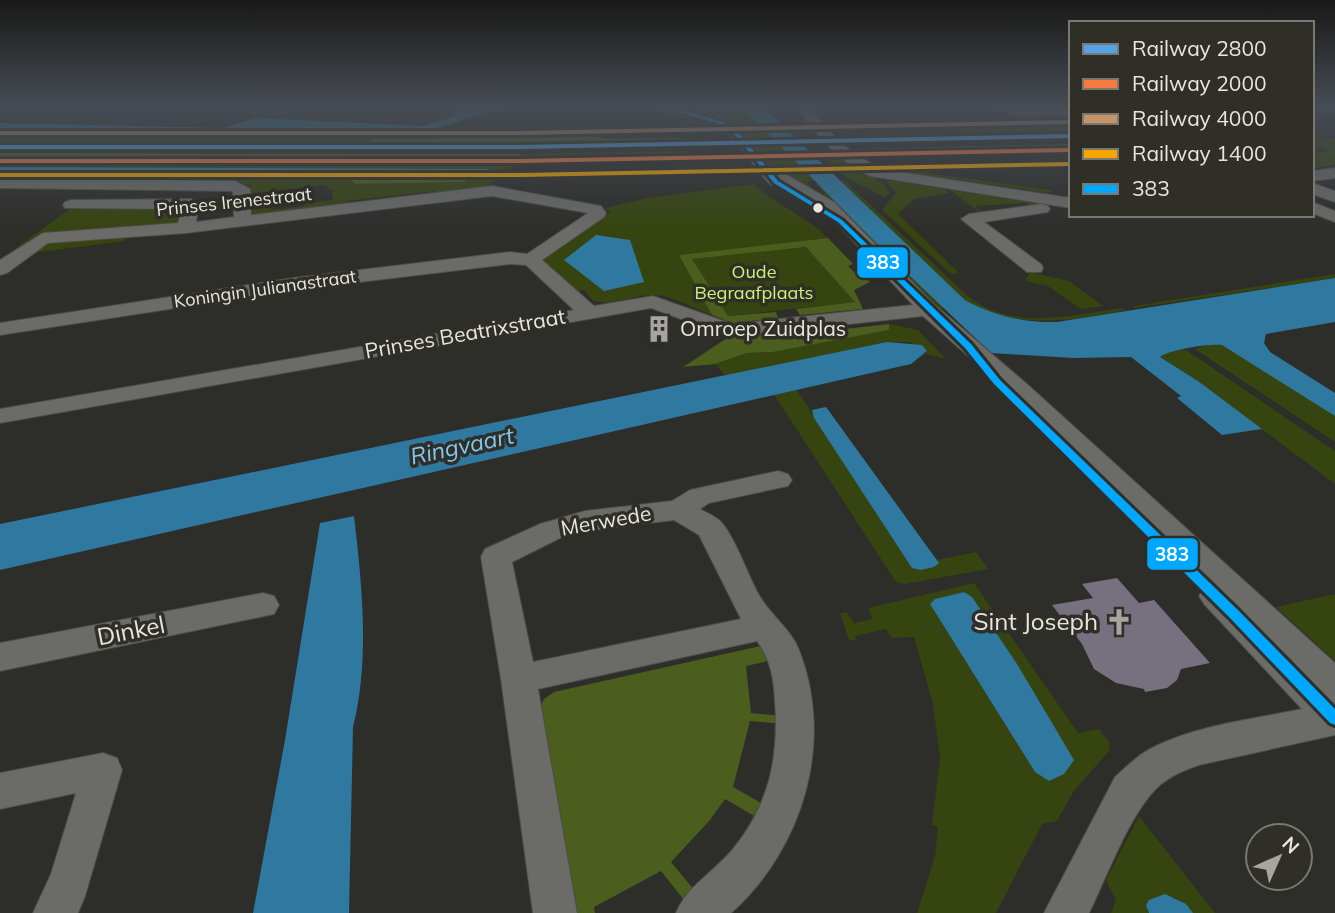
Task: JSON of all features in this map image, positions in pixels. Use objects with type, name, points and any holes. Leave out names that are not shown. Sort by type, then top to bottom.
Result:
[{"type":"street","points":[[747,148],[770,177],[784,188],[841,221],[968,346],[997,382],[1335,709]]},
{"type":"street","points":[[837,148],[857,164],[884,176],[1069,203]]},
{"type":"street","points":[[1314,176],[1335,173]]},
{"type":"street","points":[[0,183],[240,187],[243,221]]},
{"type":"street","points":[[24,250],[13,250],[12,247],[97,186]]},
{"type":"street","points":[[1314,189],[1335,197]]},
{"type":"street","name":"Prinses Irenestraat","points":[[43,238],[186,228],[492,191],[595,209]]},
{"type":"street","points":[[1034,268],[969,219],[1049,208],[1050,201]]},
{"type":"street","points":[[61,212],[191,204],[186,228]]},
{"type":"street","points":[[1314,208],[1335,217]]},
{"type":"street","points":[[588,312],[531,260],[598,213],[595,209]]},
{"type":"street","points":[[0,269],[43,238]]},
{"type":"street","name":"Koningin Julianastraat","points":[[0,329],[293,284],[510,258],[531,260]]},
{"type":"street","name":"Prinses Beatrixstraat","points":[[0,416],[653,302],[730,331],[928,309]]},
{"type":"street","name":"Merwede","points":[[555,913],[519,679],[496,558],[550,531],[585,522],[679,510],[700,495],[778,480]]},
{"type":"street","name":"Merwede","points":[[679,510],[711,529],[748,605],[782,649],[791,680],[796,736],[793,768],[769,833],[747,865],[698,913]]},
{"type":"street","name":"Dinkel","points":[[0,657],[263,605]]},
{"type":"street","points":[[519,679],[764,627]]},
{"type":"street","points":[[1066,913],[1129,790],[1147,772],[1167,759],[1199,748],[1335,709]]},
{"type":"street","points":[[0,791],[103,770],[70,881],[55,913]]},
{"type":"green space","points":[[755,148],[784,148],[815,180],[806,182],[815,190],[777,170]]},
{"type":"green space","points":[[1069,148],[1069,150],[901,155],[875,155],[854,149]]},
{"type":"green space","points":[[1322,148],[1335,148],[1335,165],[1314,168],[1314,153],[1328,152]]},
{"type":"green space","points":[[688,151],[689,156],[622,158],[621,161],[525,162],[523,166],[509,167],[486,187],[475,190],[435,191],[346,201],[356,205],[257,216],[251,214],[251,201],[271,199],[270,210],[304,206],[304,203],[333,200],[332,191],[324,185],[251,193],[251,186],[242,183],[84,184],[0,181],[0,172],[362,175],[350,180],[355,184],[465,182],[462,175],[481,175],[490,170],[0,167],[0,160],[517,161],[520,154]]},
{"type":"green space","points":[[0,153],[520,154],[517,161],[0,160]]},
{"type":"green space","points":[[839,155],[881,183],[890,193],[884,197],[846,177],[823,157]]},
{"type":"green space","points":[[1018,161],[1026,164],[1059,163],[964,167],[926,173],[1051,190],[1050,193],[956,179],[954,182],[890,172],[875,167],[948,167],[946,163],[949,163],[953,167],[985,165],[983,162],[990,165],[1021,164]]},
{"type":"green space","points":[[362,175],[462,175],[466,182],[355,184],[350,179]]},
{"type":"green space","points":[[886,180],[944,189],[949,193],[914,199],[898,214],[959,273],[951,274],[882,210],[896,193]]},
{"type":"green space","points":[[840,181],[845,181],[970,298],[987,308],[1024,318],[1063,317],[1121,308],[1128,310],[1045,321],[1026,320],[986,310],[965,300]]},
{"type":"green space","points":[[815,183],[945,308],[939,309],[822,196],[825,193]]},
{"type":"green space","points":[[754,184],[828,238],[680,255],[712,315],[675,300],[653,295],[608,302],[593,301],[584,290],[577,292],[542,261],[610,212],[605,208],[648,198]]},
{"type":"green space","points":[[950,190],[1040,204],[1034,208],[1026,203],[975,206],[981,211],[979,212]]},
{"type":"green space","points":[[189,205],[185,226],[42,235],[23,247],[17,247],[74,206]]},
{"type":"green space","points":[[127,234],[125,241],[32,253],[49,240]]},
{"type":"green space","points":[[828,238],[853,264],[848,266],[870,282],[854,290],[863,309],[800,315],[796,309],[855,302],[806,247],[692,259],[728,316],[776,312],[778,318],[732,323],[712,315],[679,255]]},
{"type":"green space","name":"Oude Begraafplaats","points":[[806,247],[856,302],[728,316],[691,259]]},
{"type":"green space","points":[[1030,272],[1069,281],[1103,306],[1081,309],[1048,286],[1025,281]]},
{"type":"green space","points":[[1335,274],[1335,278],[1134,308],[1134,306]]},
{"type":"green space","points":[[889,324],[918,330],[946,359],[926,354],[927,351],[909,342],[888,342],[726,376],[715,364],[747,353],[773,352],[889,330]]},
{"type":"green space","points":[[889,324],[889,330],[773,352],[747,353],[715,364],[683,367],[727,338],[782,333],[793,335]]},
{"type":"green space","points":[[1212,343],[1230,348],[1335,416],[1335,442],[1195,349]]},
{"type":"green space","points":[[1186,350],[1335,451],[1335,484],[1198,381],[1160,357],[1166,351]]},
{"type":"green space","points":[[796,389],[921,570],[934,567],[939,563],[937,560],[976,552],[988,569],[905,584],[896,582],[773,393]]},
{"type":"green space","points":[[974,583],[1078,733],[1099,729],[1110,743],[1109,751],[1073,792],[1057,821],[1042,824],[996,913],[917,913],[935,856],[938,827],[932,825],[940,758],[933,704],[914,637],[892,638],[886,629],[855,636],[856,640],[849,640],[840,613],[847,612],[854,623],[873,619],[868,608]],"holes":[[[964,592],[1050,781],[1035,772],[930,604],[935,599]]]},
{"type":"green space","points":[[1335,594],[1335,661],[1276,607]]},
{"type":"green space","points":[[765,645],[773,660],[746,666],[751,713],[784,716],[784,724],[750,721],[733,787],[763,804],[756,817],[725,799],[710,820],[671,862],[695,891],[684,900],[661,871],[594,907],[595,913],[574,913],[538,714],[544,699],[554,692]]},
{"type":"green space","points":[[1139,816],[1215,913],[1193,913],[1174,897],[1147,911],[1149,913],[1111,913],[1116,901],[1106,880]]},
{"type":"water","points":[[782,148],[806,148],[965,300],[1021,320],[1057,322],[1335,278],[1335,322],[1266,334],[1264,343],[1270,352],[1335,393],[1335,416],[1222,345],[1190,348],[1160,357],[1198,381],[1262,429],[1222,435],[1177,398],[1181,396],[1131,357],[1074,358],[991,353],[892,259]]},
{"type":"water","points":[[0,167],[490,170],[488,174],[481,175],[0,172]]},
{"type":"water","points":[[596,235],[630,240],[644,282],[604,291],[564,260]]},
{"type":"water","name":"Ringvaart","points":[[887,342],[922,345],[927,351],[911,364],[0,570],[0,524]]},
{"type":"water","points":[[826,407],[939,563],[934,567],[921,570],[912,568],[814,418],[812,410]]},
{"type":"water","points":[[354,516],[362,595],[363,649],[353,727],[349,913],[253,913],[285,740],[320,523]]},
{"type":"water","points":[[964,592],[972,597],[1017,664],[1074,760],[1064,774],[1049,781],[1035,772],[930,604],[935,599]]},
{"type":"water","points":[[1165,894],[1186,904],[1193,913],[1149,913],[1146,905],[1149,900]]},
{"type":"building","name":"Sint Joseph","points":[[1117,578],[1139,603],[1154,600],[1210,663],[1181,669],[1177,680],[1167,688],[1145,692],[1144,689],[1116,683],[1094,669],[1082,644],[1052,605],[1093,598],[1082,584]]},
{"type":"rail line","name":"2000","points":[[0,161],[520,161],[1069,150]]},
{"type":"rail line","name":"1400","points":[[0,175],[521,175],[1069,164]]},
{"type":"transit line","name":"383","points":[[748,148],[776,182],[840,221],[968,346],[997,382],[1234,614],[1335,719]]},
{"type":"place","name":"Omroep Zuidplas","points":[[659,329]]},
{"type":"place","name":"Sint Joseph","points":[[1119,622]]}]
